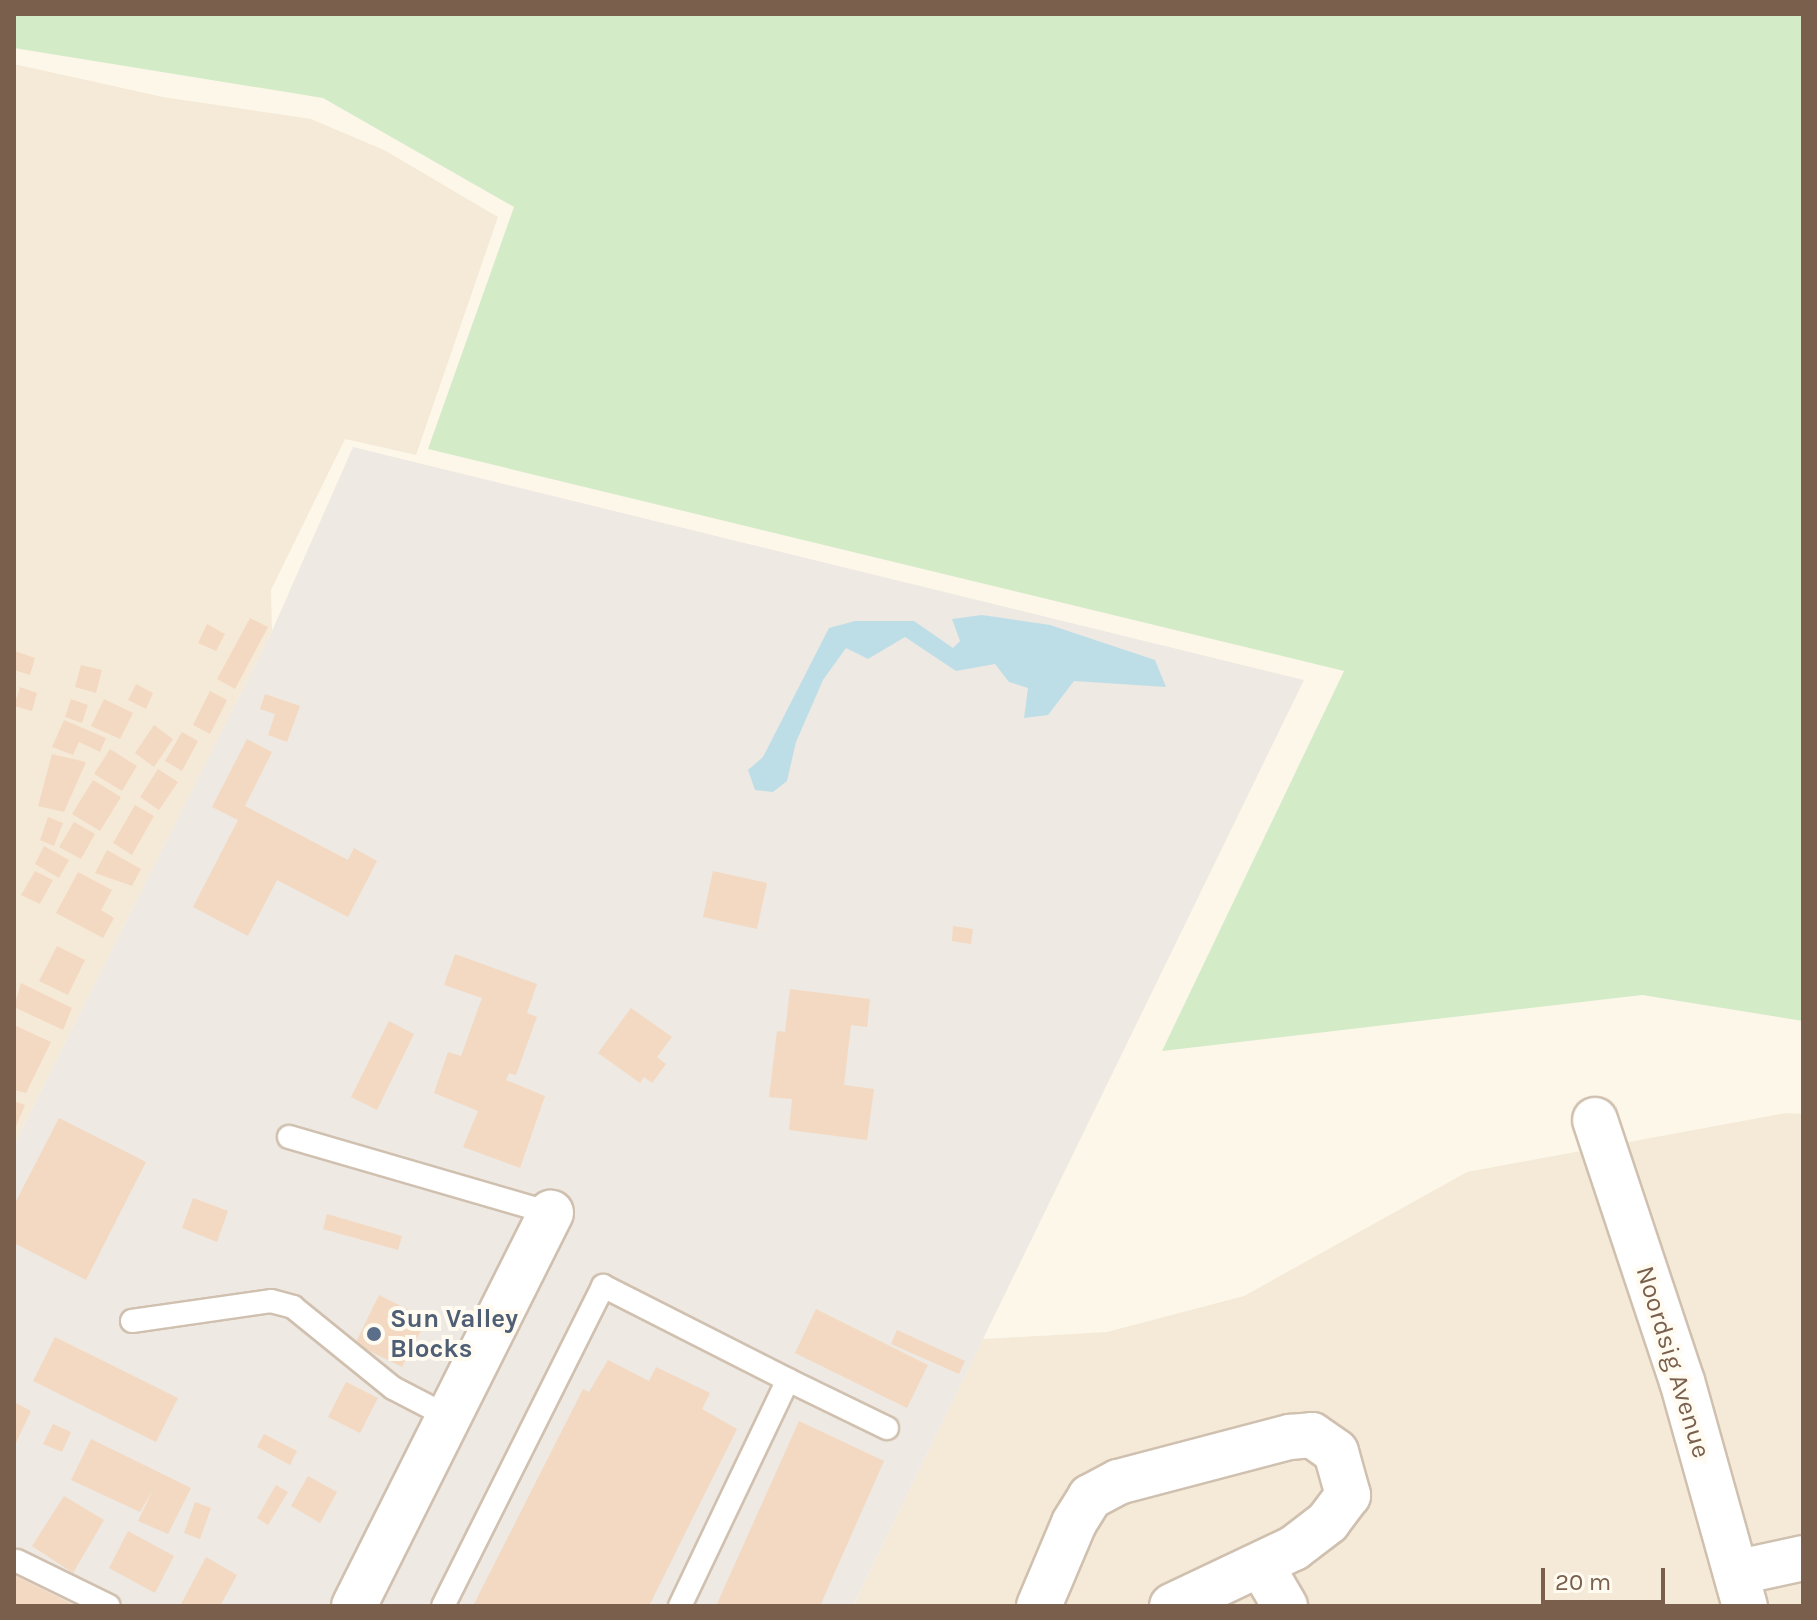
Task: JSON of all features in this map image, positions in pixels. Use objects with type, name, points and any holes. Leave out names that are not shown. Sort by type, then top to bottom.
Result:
[{"type":"street","name":"Noordsig Avenue","points":[[1595,1120],[1742,1589]]},
{"type":"street","points":[[354,1606],[551,1213]]},
{"type":"street","points":[[1039,1606],[1090,1497],[1180,1462],[1312,1435],[1336,1452],[1348,1495],[1313,1536],[1261,1565],[1172,1606]]},
{"type":"street","points":[[1742,1589],[1803,1558]]},
{"type":"street","points":[[1261,1565],[1285,1606]]},
{"type":"lane","points":[[289,1137],[551,1213]]},
{"type":"lane","points":[[443,1606],[603,1286],[887,1428]]},
{"type":"lane","points":[[132,1321],[271,1301],[293,1307],[393,1388],[449,1417]]},
{"type":"lane","points":[[680,1606],[788,1380]]},
{"type":"lane","points":[[17,1561],[109,1606]]},
{"type":"shaded area","points":[[14,64],[163,97],[311,119],[384,150],[498,217],[416,455],[345,439],[271,590],[272,631],[14,1145]]},
{"type":"shaded area","points":[[353,447],[1304,680],[853,1606],[14,1606],[14,1145],[272,631]]},
{"type":"shaded area","points":[[1786,1113],[1803,1114],[1803,1606],[853,1606],[983,1339],[1107,1332],[1244,1296],[1467,1172]]},
{"type":"green space","points":[[14,14],[1803,14],[1803,1021],[1642,995],[1162,1051],[1344,671],[428,449],[514,207],[323,98],[14,48]]},
{"type":"water","points":[[982,615],[1050,625],[1155,660],[1166,687],[1074,681],[1048,715],[1024,718],[1028,688],[1009,682],[995,664],[956,671],[905,637],[868,659],[846,648],[823,680],[796,742],[787,781],[773,792],[755,790],[748,770],[763,757],[829,628],[855,621],[914,621],[953,648],[960,641],[952,619]]},
{"type":"building","points":[[250,618],[268,627],[235,689],[217,679]]},
{"type":"building","points":[[207,624],[225,634],[216,651],[198,643]]},
{"type":"building","points":[[15,651],[35,658],[30,675],[14,670]]},
{"type":"building","points":[[81,665],[102,670],[96,693],[75,687]]},
{"type":"building","points":[[136,684],[153,693],[146,709],[128,700]]},
{"type":"building","points":[[20,687],[37,693],[32,711],[14,706]]},
{"type":"building","points":[[210,691],[227,700],[210,734],[193,725]]},
{"type":"building","points":[[265,694],[300,706],[287,742],[268,735],[275,714],[260,709]]},
{"type":"building","points":[[71,699],[88,705],[82,723],[65,717]]},
{"type":"building","points":[[104,699],[133,713],[120,739],[91,726]]},
{"type":"building","points":[[64,720],[106,738],[100,752],[79,742],[73,755],[52,747]]},
{"type":"building","points":[[154,725],[173,739],[154,767],[135,753]]},
{"type":"building","points":[[182,732],[198,741],[182,771],[165,761]]},
{"type":"building","points":[[247,739],[272,752],[245,806],[348,860],[354,848],[377,861],[348,917],[277,880],[248,936],[193,907],[238,820],[212,807]]},
{"type":"building","points":[[110,749],[137,766],[122,791],[94,774]]},
{"type":"building","points":[[52,754],[86,762],[64,812],[38,806]]},
{"type":"building","points":[[158,769],[178,782],[159,810],[140,797]]},
{"type":"building","points":[[93,780],[121,797],[100,831],[72,814]]},
{"type":"building","points":[[135,805],[154,816],[132,855],[113,843]]},
{"type":"building","points":[[48,817],[63,823],[54,846],[40,840]]},
{"type":"building","points":[[74,822],[95,834],[81,859],[59,847]]},
{"type":"building","points":[[44,846],[69,860],[59,878],[35,864]]},
{"type":"building","points":[[107,850],[141,869],[132,886],[95,873]]},
{"type":"building","points":[[35,871],[53,880],[40,904],[21,895]]},
{"type":"building","points":[[713,871],[767,883],[757,929],[703,917]]},
{"type":"building","points":[[78,872],[112,890],[101,910],[114,918],[103,938],[56,913]]},
{"type":"building","points":[[953,926],[973,929],[971,944],[952,941]]},
{"type":"building","points":[[57,946],[85,960],[68,995],[39,981]]},
{"type":"building","points":[[455,954],[537,984],[527,1013],[537,1017],[516,1075],[509,1073],[506,1080],[545,1096],[520,1168],[463,1147],[478,1111],[434,1093],[448,1052],[461,1056],[482,998],[444,985]]},
{"type":"building","points":[[21,983],[72,1008],[63,1030],[14,1007]]},
{"type":"building","points":[[790,989],[870,999],[867,1027],[851,1025],[844,1085],[874,1089],[867,1140],[789,1130],[792,1099],[769,1097],[777,1031],[785,1032]]},
{"type":"building","points":[[631,1008],[672,1037],[657,1057],[666,1064],[652,1083],[644,1077],[640,1083],[598,1053]]},
{"type":"building","points":[[389,1021],[414,1034],[377,1110],[351,1097]]},
{"type":"building","points":[[14,1025],[51,1042],[26,1093],[14,1090]]},
{"type":"building","points":[[14,1101],[25,1105],[14,1131]]},
{"type":"building","points":[[59,1118],[146,1162],[86,1280],[14,1243],[14,1205]]},
{"type":"building","points":[[193,1198],[228,1211],[217,1242],[182,1228]]},
{"type":"building","points":[[327,1214],[402,1236],[398,1250],[323,1229]]},
{"type":"building","points":[[379,1295],[427,1319],[402,1367],[355,1344]]},
{"type":"building","points":[[816,1309],[928,1365],[907,1408],[795,1353]]},
{"type":"building","points":[[897,1330],[965,1361],[959,1374],[891,1344]]},
{"type":"building","points":[[55,1337],[178,1398],[156,1442],[33,1381]]},
{"type":"building","points":[[608,1360],[649,1381],[656,1367],[710,1393],[702,1409],[737,1429],[649,1606],[473,1606],[583,1389],[589,1392]]},
{"type":"building","points":[[346,1382],[378,1398],[360,1433],[328,1417]]},
{"type":"building","points":[[14,1402],[31,1411],[14,1447]]},
{"type":"building","points":[[799,1421],[884,1461],[820,1606],[716,1606]]},
{"type":"building","points":[[53,1424],[71,1432],[62,1452],[43,1444]]},
{"type":"building","points":[[264,1434],[297,1451],[290,1465],[257,1447]]},
{"type":"building","points":[[91,1439],[191,1488],[168,1534],[138,1521],[154,1488],[140,1512],[71,1480]]},
{"type":"building","points":[[308,1476],[337,1492],[320,1523],[291,1506]]},
{"type":"building","points":[[276,1485],[288,1492],[268,1525],[257,1518]]},
{"type":"building","points":[[64,1496],[104,1520],[73,1573],[32,1546]]},
{"type":"building","points":[[195,1502],[211,1508],[200,1539],[184,1533]]},
{"type":"building","points":[[128,1531],[174,1556],[155,1593],[109,1568]]},
{"type":"building","points":[[206,1557],[237,1575],[220,1606],[180,1606]]},
{"type":"building","points":[[14,1575],[76,1606],[14,1606]]},
{"type":"place","name":"Sun Valley Blocks","points":[[374,1334]]}]
